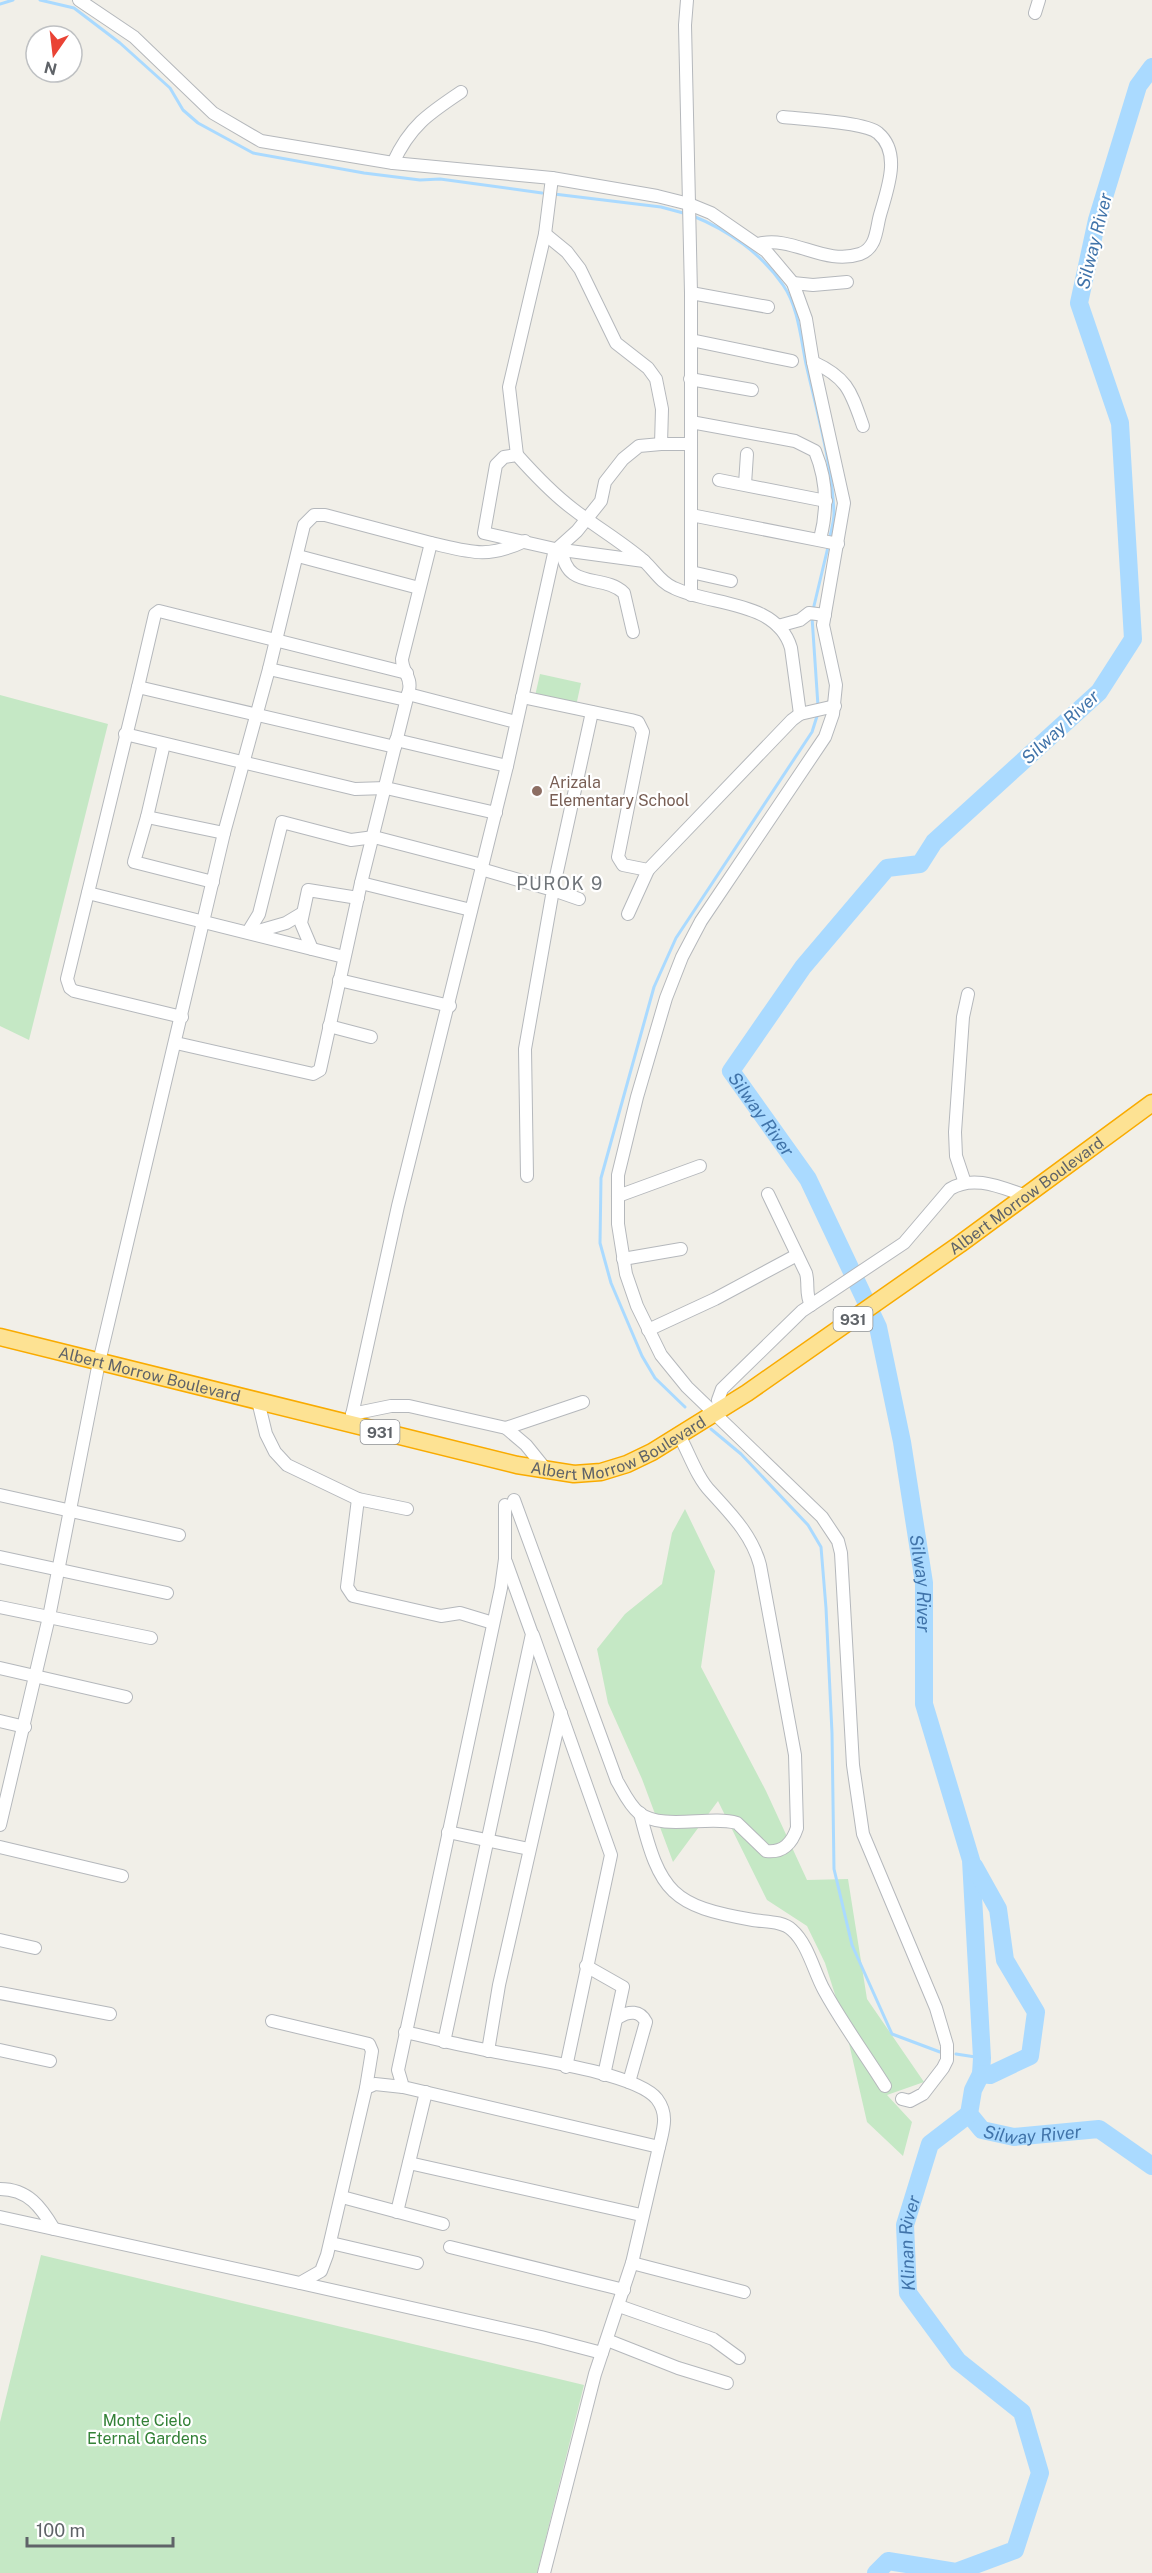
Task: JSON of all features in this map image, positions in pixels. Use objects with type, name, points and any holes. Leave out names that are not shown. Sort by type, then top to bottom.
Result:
[{"type":"highway","name":"Albert Morrow Boulevard","points":[[0,1337],[258,1401],[351,1419],[547,1472],[574,1474],[601,1472],[627,1464],[747,1393],[960,1244],[1152,1103]]},
{"type":"street","points":[[79,0],[134,37],[213,112],[251,136],[273,144],[689,206],[711,213],[758,244],[794,283],[806,319],[813,362],[844,503],[829,541],[816,614],[836,677],[824,708],[825,737],[701,921],[682,957],[666,998],[637,1097],[618,1175],[618,1196],[623,1258],[637,1306],[672,1371],[717,1412],[822,1517],[838,1541],[843,1587],[853,1765],[863,1834],[936,2008],[947,2045],[943,2068],[923,2094],[910,2101],[902,2099]]},
{"type":"street","points":[[687,0],[684,25],[689,206],[687,221],[691,293],[691,595]]},
{"type":"street","points":[[1035,13],[1039,0]]},
{"type":"street","points":[[393,163],[414,127],[461,92]]},
{"type":"street","points":[[758,244],[781,242],[807,251],[840,258],[863,253],[873,242],[889,187],[891,164],[884,140],[879,133],[862,126],[783,117]]},
{"type":"street","points":[[551,186],[545,234],[509,387],[517,455],[572,508],[644,561],[668,585],[691,595],[758,612],[778,626],[788,638],[791,648],[800,714]]},
{"type":"street","points":[[545,234],[567,252],[580,269],[616,343],[648,368],[656,379],[662,409],[661,444]]},
{"type":"street","points":[[794,283],[813,285],[847,282]]},
{"type":"street","points":[[691,293],[768,307]]},
{"type":"street","points":[[691,339],[792,361]]},
{"type":"street","points":[[813,362],[843,380],[855,400],[863,426]]},
{"type":"street","points":[[690,379],[752,390]]},
{"type":"street","points":[[691,422],[795,441],[809,446],[821,466],[829,541]]},
{"type":"street","points":[[351,1419],[408,1163],[435,1054],[450,1006],[558,549],[577,531],[601,501],[607,478],[623,459],[639,446],[691,444]]},
{"type":"street","points":[[746,484],[747,454]]},
{"type":"street","points":[[517,455],[504,457],[496,465],[484,533],[558,549],[644,561]]},
{"type":"street","points":[[719,480],[826,501]]},
{"type":"street","points":[[572,508],[577,531]]},
{"type":"street","points":[[0,1825],[25,1727],[59,1572],[99,1362],[224,833],[269,669],[304,525],[311,517],[318,515],[468,551],[496,553],[525,542]]},
{"type":"street","points":[[691,515],[829,541]]},
{"type":"street","points":[[577,531],[600,528]]},
{"type":"street","points":[[176,1043],[314,1074],[322,1065],[344,957],[411,683],[402,659],[431,543]]},
{"type":"street","points":[[558,549],[566,566],[573,574],[615,587],[624,593],[633,632]]},
{"type":"street","points":[[298,556],[419,588]]},
{"type":"street","points":[[691,572],[731,581]]},
{"type":"street","points":[[182,1017],[70,988],[67,979],[156,612],[407,673]]},
{"type":"street","points":[[778,626],[816,614]]},
{"type":"street","points":[[269,669],[516,722]]},
{"type":"street","points":[[138,687],[255,716],[507,766]]},
{"type":"street","points":[[522,697],[631,720],[641,727],[643,732],[618,857],[623,866],[648,870]]},
{"type":"street","points":[[628,914],[648,870],[717,800],[776,734],[800,714],[824,708]]},
{"type":"street","points":[[527,1176],[525,1049],[553,890],[592,712]]},
{"type":"street","points":[[125,734],[360,790],[386,788],[496,813]]},
{"type":"street","points":[[165,744],[134,862],[213,882]]},
{"type":"street","points":[[147,817],[224,833]]},
{"type":"street","points":[[248,933],[259,914],[282,822],[351,840],[374,837],[482,867],[579,899]]},
{"type":"street","points":[[362,883],[471,910]]},
{"type":"street","points":[[312,949],[301,923],[301,914],[308,890],[358,898]]},
{"type":"street","points":[[88,893],[344,957]]},
{"type":"street","points":[[248,933],[267,930],[301,914]]},
{"type":"street","points":[[339,980],[450,1006]]},
{"type":"street","points":[[965,1182],[956,1156],[955,1132],[963,1017],[968,994]]},
{"type":"street","points":[[329,1026],[371,1037]]},
{"type":"street","points":[[618,1196],[700,1166]]},
{"type":"street","points":[[717,1412],[722,1389],[813,1302],[894,1250],[912,1235],[943,1195],[965,1182],[986,1183],[1027,1196]]},
{"type":"street","points":[[768,1194],[808,1281],[807,1294],[813,1302]]},
{"type":"street","points":[[623,1258],[681,1249]]},
{"type":"street","points":[[648,1330],[715,1299],[797,1255]]},
{"type":"street","points":[[258,1401],[266,1434],[276,1452],[287,1465],[358,1499],[407,1509]]},
{"type":"street","points":[[506,1428],[583,1402]]},
{"type":"street","points":[[351,1419],[391,1406],[409,1406],[506,1428],[526,1445],[547,1472]]},
{"type":"street","points":[[640,1814],[678,1822],[728,1820],[737,1823],[758,1846],[774,1852],[794,1839],[799,1814],[795,1755],[756,1550],[750,1538],[722,1502],[710,1492],[679,1435]]},
{"type":"street","points":[[0,1495],[179,1535]]},
{"type":"street","points":[[358,1499],[347,1587],[349,1593],[353,1596],[441,1616],[460,1613],[493,1623]]},
{"type":"street","points":[[389,2084],[398,2070],[493,1623],[506,1559],[510,1503],[617,1781],[640,1814],[656,1867],[673,1894],[686,1903],[708,1912],[783,1924],[796,1934],[825,1990],[885,2086]]},
{"type":"street","points":[[0,1557],[59,1572],[167,1593]]},
{"type":"street","points":[[506,1559],[611,1855],[566,2067]]},
{"type":"street","points":[[0,1607],[151,1638]]},
{"type":"street","points":[[444,2042],[532,1634]]},
{"type":"street","points":[[527,1656],[538,1648]]},
{"type":"street","points":[[0,1668],[126,1697]]},
{"type":"street","points":[[488,2051],[499,1985],[562,1712]]},
{"type":"street","points":[[0,1721],[25,1727]]},
{"type":"street","points":[[448,1832],[529,1849]]},
{"type":"street","points":[[0,1847],[122,1876]]},
{"type":"street","points":[[0,1940],[35,1948]]},
{"type":"street","points":[[586,1966],[623,1988],[619,2017],[604,2075]]},
{"type":"street","points":[[0,1993],[110,2014]]},
{"type":"street","points":[[619,2017],[632,2012],[639,2014],[646,2022],[629,2082]]},
{"type":"street","points":[[272,2021],[369,2044],[372,2051],[342,2197],[321,2271],[326,2290]]},
{"type":"street","points":[[405,2032],[629,2082],[650,2092],[661,2106],[665,2122],[641,2215],[632,2263],[602,2353],[544,2573]]},
{"type":"street","points":[[0,2050],[50,2061]]},
{"type":"street","points":[[398,2070],[403,2087]]},
{"type":"street","points":[[366,2088],[375,2084],[389,2084],[659,2147]]},
{"type":"street","points":[[397,2212],[426,2092]]},
{"type":"street","points":[[409,2163],[641,2215]]},
{"type":"street","points":[[0,2189],[21,2193],[32,2199],[54,2229]]},
{"type":"street","points":[[342,2197],[443,2224]]},
{"type":"street","points":[[0,2217],[530,2334],[602,2353]]},
{"type":"street","points":[[331,2242],[417,2263]]},
{"type":"street","points":[[450,2247],[624,2290]]},
{"type":"street","points":[[632,2263],[744,2292]]},
{"type":"street","points":[[300,2283],[321,2271]]},
{"type":"street","points":[[619,2306],[713,2339],[739,2358]]},
{"type":"street","points":[[607,2340],[678,2368],[727,2383]]},
{"type":"green space","points":[[540,674],[581,683],[576,706],[535,696]]},
{"type":"green space","points":[[0,695],[108,724],[29,1040],[0,1026]]},
{"type":"green space","points":[[685,1509],[715,1571],[701,1667],[766,1791],[807,1880],[848,1879],[867,1999],[924,2082],[887,2095],[912,2122],[903,2156],[867,2122],[845,2026],[825,1963],[807,1926],[767,1900],[718,1801],[673,1862],[642,1779],[608,1703],[597,1649],[625,1614],[662,1584],[672,1533]]},
{"type":"green space","name":"Monte Cielo Eternal Gardens","points":[[41,2255],[584,2385],[537,2573],[0,2573],[0,2422]]},
{"type":"waterway","points":[[0,4],[13,0]]},
{"type":"waterway","points":[[40,0],[74,8],[120,43],[170,88],[183,110],[198,123],[253,153],[364,173],[420,180],[440,179],[542,193]]},
{"type":"waterway","name":"Silway River","points":[[1152,67],[1138,86],[1097,220],[1079,303],[1120,423],[1133,639],[1099,692],[934,842],[920,864],[887,868],[803,967],[731,1071],[808,1179],[878,1327],[902,1442],[924,1583],[924,1704],[971,1860],[982,2058],[981,2074],[973,2090],[969,2114],[982,2130],[1014,2137],[1099,2129],[1152,2166]]},
{"type":"waterway","points":[[554,194],[661,207],[687,214]]},
{"type":"waterway","points":[[693,216],[719,228],[755,253],[775,274],[788,293],[798,323],[833,494],[834,513],[829,540]]},
{"type":"waterway","points":[[813,610],[828,547]]},
{"type":"waterway","points":[[812,617],[818,706]]},
{"type":"waterway","points":[[685,1407],[655,1378],[642,1356],[611,1283],[600,1243],[601,1178],[654,987],[676,938],[812,732],[818,713]]},
{"type":"waterway","points":[[711,1429],[741,1454],[808,1525],[821,1547],[832,1733],[834,1869],[852,1945],[892,2034],[940,2052]]},
{"type":"waterway","points":[[974,1866],[998,1909],[1005,1960],[1036,2012],[1030,2056],[990,2075],[981,2074]]},
{"type":"waterway","points":[[956,2054],[982,2058]]},
{"type":"waterway","name":"Klinan River","points":[[876,2573],[888,2561],[956,2572],[1015,2550],[1040,2473],[1022,2412],[958,2361],[908,2293],[905,2225],[930,2144],[969,2114]]},
{"type":"place","name":"Arizala Elementary School","points":[[537,791]]},
{"type":"district","name":"PUROK 9","points":[[560,883]]}]
